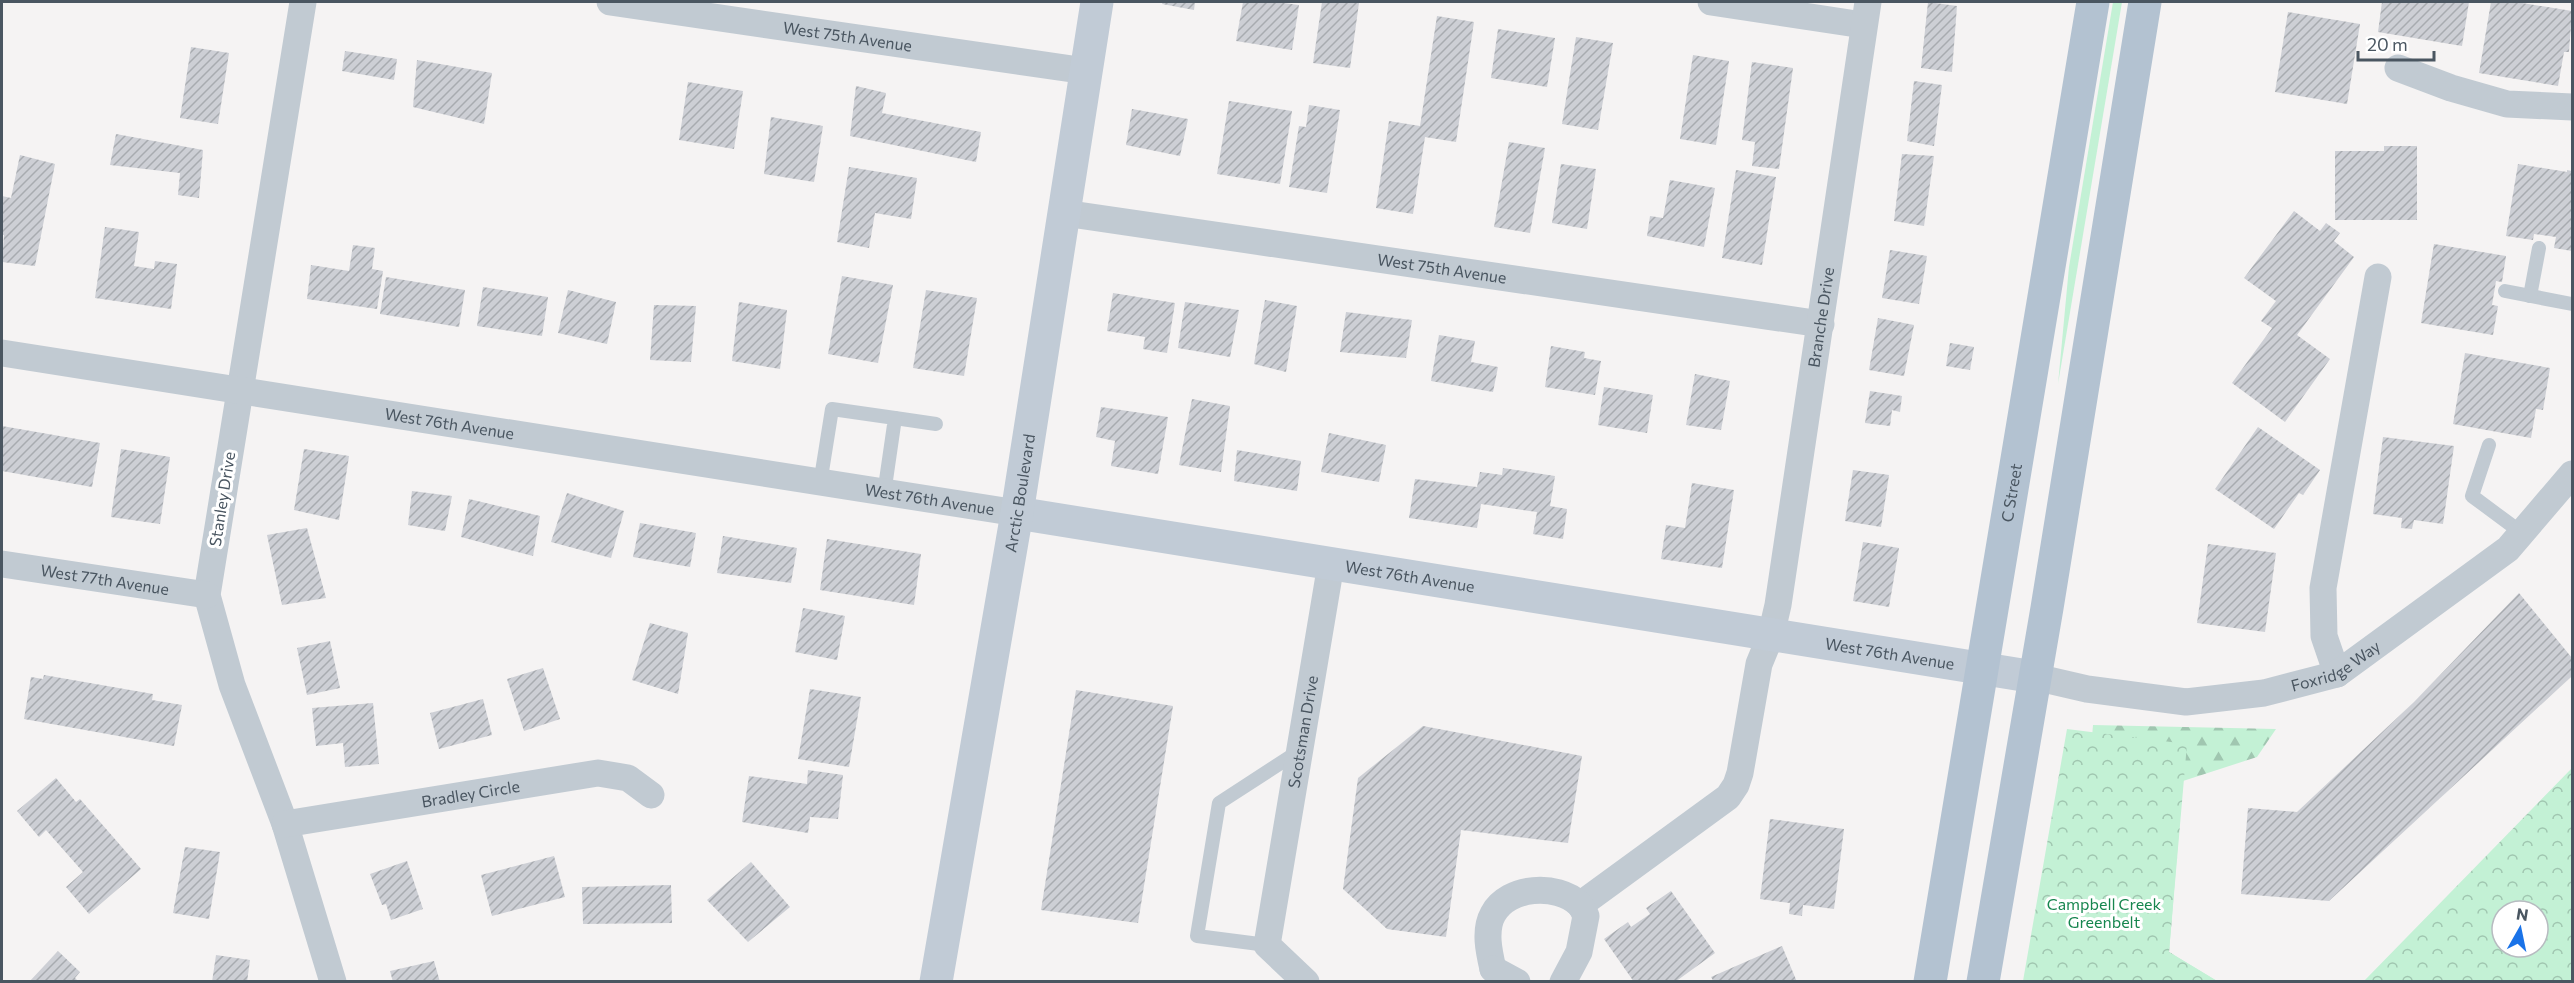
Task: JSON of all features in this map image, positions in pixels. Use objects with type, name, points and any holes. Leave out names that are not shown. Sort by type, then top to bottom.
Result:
[{"type":"main road","name":"C Street","points":[[1930,981],[2093,2]]},
{"type":"main road","points":[[1983,981],[2145,2]]},
{"type":"street","name":"Stanley Drive","points":[[303,2],[207,595],[232,686],[285,824],[333,981]]},
{"type":"street","name":"West 75th Avenue","points":[[610,2],[1086,71]]},
{"type":"street","name":"Arctic Boulevard","points":[[936,981],[1017,513],[1097,2]]},
{"type":"street","points":[[1711,2],[1865,13]]},
{"type":"street","name":"Branche Drive","points":[[1580,905],[1728,797],[1740,773],[1759,664],[1771,635],[1778,605],[1865,13]]},
{"type":"street","points":[[2398,68],[2451,88],[2507,104],[2572,107]]},
{"type":"street","name":"West 75th Avenue","points":[[1064,213],[1821,324]]},
{"type":"street","points":[[2337,674],[2324,636],[2323,588],[2378,277]]},
{"type":"street","name":"West 76th Avenue","points":[[2,353],[2035,677]]},
{"type":"street","name":"Foxridge Way","points":[[2035,677],[2087,689],[2186,702],[2264,693],[2337,674],[2508,549],[2572,474]]},
{"type":"street","name":"West 77th Avenue","points":[[2,564],[207,595]]},
{"type":"street","name":"Scotsman Drive","points":[[1267,945],[1277,898],[1331,564]]},
{"type":"street","name":"Bradley Circle","points":[[285,824],[598,773],[628,778],[651,795]]},
{"type":"street","points":[[1517,981],[1483,975],[1489,925],[1501,901],[1517,893],[1541,891],[1563,894],[1580,905],[1587,916],[1579,952],[1563,981]]},
{"type":"street","points":[[1267,945],[1306,981]]},
{"type":"lane","points":[[2530,296],[2540,248]]},
{"type":"lane","points":[[2505,291],[2572,304]]},
{"type":"lane","points":[[820,484],[832,409],[936,424]]},
{"type":"lane","points":[[884,494],[895,418]]},
{"type":"lane","points":[[2490,445],[2472,496],[2522,532]]},
{"type":"lane","points":[[1267,945],[1197,936],[1219,803],[1301,749]]},
{"type":"green space","points":[[2113,2],[2122,2],[2058,384],[2069,267]]},
{"type":"green space","name":"Campbell Creek Greenbelt","points":[[2093,725],[2276,729],[2257,757],[2183,781],[2169,952],[2217,981],[2041,982],[2090,761]]},
{"type":"green space","name":"Campbell Creek Greenbelt","points":[[2067,729],[2187,744],[2169,952],[2217,981],[2023,981]]},
{"type":"green space","points":[[2572,768],[2572,981],[2364,981]]},
{"type":"building","points":[[1163,2],[1195,2],[1194,10],[1162,4]]},
{"type":"building","points":[[1243,2],[1299,5],[1292,50],[1236,41]]},
{"type":"building","points":[[1322,2],[1359,3],[1350,68],[1313,63]]},
{"type":"building","points":[[1928,2],[1957,6],[1952,72],[1921,68]]},
{"type":"building","points":[[2382,2],[2469,2],[2462,46],[2378,32]]},
{"type":"building","points":[[2491,2],[2516,2],[2572,11],[2569,52],[2564,52],[2558,86],[2479,73]]},
{"type":"building","points":[[2288,12],[2360,24],[2347,104],[2275,92]]},
{"type":"building","points":[[1437,16],[1474,22],[1456,142],[1425,137],[1413,214],[1376,208],[1389,121],[1420,126]]},
{"type":"building","points":[[1498,29],[1555,38],[1547,87],[1491,78]]},
{"type":"building","points":[[1576,37],[1613,43],[1598,130],[1562,124]]},
{"type":"building","points":[[191,47],[229,53],[218,124],[180,118]]},
{"type":"building","points":[[345,51],[397,59],[394,80],[342,71]]},
{"type":"building","points":[[1693,55],[1729,61],[1716,145],[1680,139]]},
{"type":"building","points":[[417,60],[492,73],[484,124],[413,107]]},
{"type":"building","points":[[1752,62],[1793,68],[1779,169],[1752,166],[1755,142],[1742,140]]},
{"type":"building","points":[[1914,81],[1942,85],[1934,146],[1907,141]]},
{"type":"building","points":[[688,82],[743,91],[734,149],[679,140]]},
{"type":"building","points":[[856,86],[886,93],[882,113],[981,132],[976,162],[850,136]]},
{"type":"building","points":[[1229,101],[1292,111],[1280,184],[1217,174]]},
{"type":"building","points":[[1309,105],[1340,110],[1327,193],[1289,187],[1299,126],[1306,127]]},
{"type":"building","points":[[1132,109],[1188,119],[1180,156],[1126,145]]},
{"type":"building","points":[[771,117],[823,126],[814,182],[764,174]]},
{"type":"building","points":[[116,134],[203,150],[199,198],[178,195],[180,173],[110,165]]},
{"type":"building","points":[[1509,142],[1545,148],[1530,233],[1494,227]]},
{"type":"building","points":[[2384,146],[2417,146],[2417,220],[2335,220],[2335,151],[2384,151]]},
{"type":"building","points":[[1902,154],[1934,156],[1924,226],[1894,221]]},
{"type":"building","points":[[20,155],[55,164],[35,266],[2,262],[4,235],[2,235],[2,196],[11,198]]},
{"type":"building","points":[[1561,164],[1596,169],[1587,229],[1552,223]]},
{"type":"building","points":[[2518,164],[2572,171],[2572,251],[2554,248],[2556,237],[2534,234],[2533,240],[2506,236]]},
{"type":"building","points":[[849,167],[917,178],[911,219],[875,213],[869,248],[837,242]]},
{"type":"building","points":[[1736,170],[1776,177],[1762,265],[1722,258]]},
{"type":"building","points":[[1670,180],[1715,188],[1704,247],[1647,236],[1650,216],[1663,218]]},
{"type":"building","points":[[2294,211],[2320,231],[2326,223],[2340,233],[2334,241],[2354,257],[2297,335],[2330,359],[2285,422],[2232,383],[2272,328],[2261,321],[2276,301],[2244,278]]},
{"type":"building","points":[[105,227],[139,232],[134,266],[154,269],[155,261],[177,264],[171,309],[95,298]]},
{"type":"building","points":[[2434,244],[2506,256],[2502,282],[2496,281],[2492,305],[2498,306],[2493,335],[2421,323]]},
{"type":"building","points":[[353,245],[375,248],[372,269],[383,271],[377,309],[307,299],[311,265],[349,271]]},
{"type":"building","points":[[1890,250],[1927,256],[1919,304],[1882,298]]},
{"type":"building","points":[[842,276],[893,285],[878,363],[828,354]]},
{"type":"building","points":[[386,277],[465,290],[459,327],[380,314]]},
{"type":"building","points":[[483,287],[548,297],[542,336],[477,326]]},
{"type":"building","points":[[568,290],[616,302],[607,344],[558,333]]},
{"type":"building","points":[[926,290],[977,298],[964,376],[913,368]]},
{"type":"building","points":[[1113,293],[1175,303],[1167,353],[1143,349],[1145,337],[1107,331]]},
{"type":"building","points":[[1265,300],[1297,306],[1286,372],[1254,364]]},
{"type":"building","points":[[739,302],[787,310],[780,369],[732,361]]},
{"type":"building","points":[[1185,302],[1239,310],[1230,357],[1178,348]]},
{"type":"building","points":[[654,305],[696,306],[691,362],[650,360]]},
{"type":"building","points":[[1346,312],[1412,320],[1406,358],[1340,352]]},
{"type":"building","points":[[1878,318],[1914,325],[1904,376],[1869,370]]},
{"type":"building","points":[[1439,335],[1475,341],[1471,362],[1498,367],[1493,392],[1431,381]]},
{"type":"building","points":[[1950,343],[1974,347],[1970,370],[1946,366]]},
{"type":"building","points":[[1551,346],[1585,352],[1584,358],[1601,361],[1595,395],[1545,387]]},
{"type":"building","points":[[2465,353],[2550,368],[2543,410],[2536,409],[2531,438],[2453,424]]},
{"type":"building","points":[[1695,374],[1730,381],[1721,430],[1686,425]]},
{"type":"building","points":[[1604,387],[1653,395],[1647,433],[1598,425]]},
{"type":"building","points":[[1870,391],[1902,396],[1900,412],[1892,410],[1890,426],[1865,423]]},
{"type":"building","points":[[1192,399],[1230,406],[1221,472],[1179,465]]},
{"type":"building","points":[[1101,407],[1168,417],[1158,474],[1111,466],[1115,441],[1096,437]]},
{"type":"building","points":[[2,426],[100,443],[92,487],[2,471]]},
{"type":"building","points":[[2258,427],[2320,470],[2303,495],[2299,493],[2274,529],[2215,489]]},
{"type":"building","points":[[1329,433],[1386,445],[1379,482],[1321,472]]},
{"type":"building","points":[[2383,437],[2454,446],[2443,524],[2414,520],[2412,529],[2401,528],[2402,518],[2373,514]]},
{"type":"building","points":[[121,449],[170,457],[160,524],[111,517]]},
{"type":"building","points":[[304,449],[349,456],[339,520],[294,510]]},
{"type":"building","points":[[1237,450],[1301,461],[1297,491],[1234,481]]},
{"type":"building","points":[[1503,468],[1555,476],[1550,506],[1567,509],[1563,539],[1533,534],[1537,512],[1481,504],[1477,528],[1409,518],[1415,479],[1477,487],[1480,472],[1502,475]]},
{"type":"building","points":[[1853,470],[1889,475],[1881,527],[1845,521]]},
{"type":"building","points":[[1692,483],[1734,490],[1722,568],[1661,559],[1666,525],[1685,528]]},
{"type":"building","points":[[412,491],[452,496],[445,531],[408,525]]},
{"type":"building","points":[[567,493],[624,511],[611,558],[551,542]]},
{"type":"building","points":[[469,499],[540,516],[533,556],[461,537]]},
{"type":"building","points":[[640,523],[696,533],[690,567],[633,557]]},
{"type":"building","points":[[307,528],[326,598],[282,605],[267,535]]},
{"type":"building","points":[[723,536],[797,548],[791,583],[717,573]]},
{"type":"building","points":[[827,539],[921,554],[914,605],[820,590]]},
{"type":"building","points":[[1863,542],[1899,548],[1889,607],[1853,601]]},
{"type":"building","points":[[2208,544],[2276,553],[2265,632],[2197,623]]},
{"type":"building","points":[[2519,593],[2572,658],[2572,676],[2329,901],[2241,894],[2248,808],[2297,812],[2414,702]]},
{"type":"building","points":[[803,608],[845,616],[837,660],[795,652]]},
{"type":"building","points":[[650,623],[688,633],[678,694],[632,680]]},
{"type":"building","points":[[330,641],[340,688],[307,695],[297,648]]},
{"type":"building","points":[[543,668],[560,719],[524,731],[507,679]]},
{"type":"building","points":[[44,675],[153,694],[152,700],[182,705],[174,746],[24,719],[31,677],[43,679]]},
{"type":"building","points":[[810,689],[861,697],[849,767],[798,759]]},
{"type":"building","points":[[1076,690],[1173,706],[1138,923],[1041,910]]},
{"type":"building","points":[[483,699],[492,735],[439,749],[430,713]]},
{"type":"building","points":[[373,703],[379,764],[345,767],[343,743],[316,746],[312,708]]},
{"type":"building","points":[[1423,726],[1582,756],[1568,843],[1461,830],[1446,937],[1387,929],[1343,889],[1358,778]]},
{"type":"building","points":[[808,770],[843,775],[838,819],[810,817],[808,833],[742,822],[749,776],[807,784]]},
{"type":"building","points":[[56,778],[76,802],[80,799],[141,869],[89,914],[66,887],[83,872],[46,830],[39,837],[17,811]]},
{"type":"building","points":[[1770,819],[1844,829],[1834,909],[1803,905],[1802,916],[1789,914],[1790,903],[1760,899]]},
{"type":"building","points":[[185,847],[220,852],[209,919],[173,913]]},
{"type":"building","points":[[554,856],[565,897],[492,916],[481,875]]},
{"type":"building","points":[[407,861],[423,909],[391,920],[386,904],[382,905],[370,874]]},
{"type":"building","points":[[751,862],[790,907],[748,942],[707,900]]},
{"type":"building","points":[[671,885],[672,923],[583,924],[582,887]]},
{"type":"building","points":[[1671,891],[1715,953],[1675,982],[1634,982],[1604,939],[1628,922],[1631,927],[1650,914],[1646,908]]},
{"type":"building","points":[[1782,946],[1797,982],[1714,982],[1711,977]]},
{"type":"building","points":[[58,951],[80,972],[75,978],[79,982],[29,982]]},
{"type":"building","points":[[216,955],[250,960],[247,982],[212,982]]},
{"type":"building","points":[[434,961],[440,982],[393,982],[390,971]]}]
